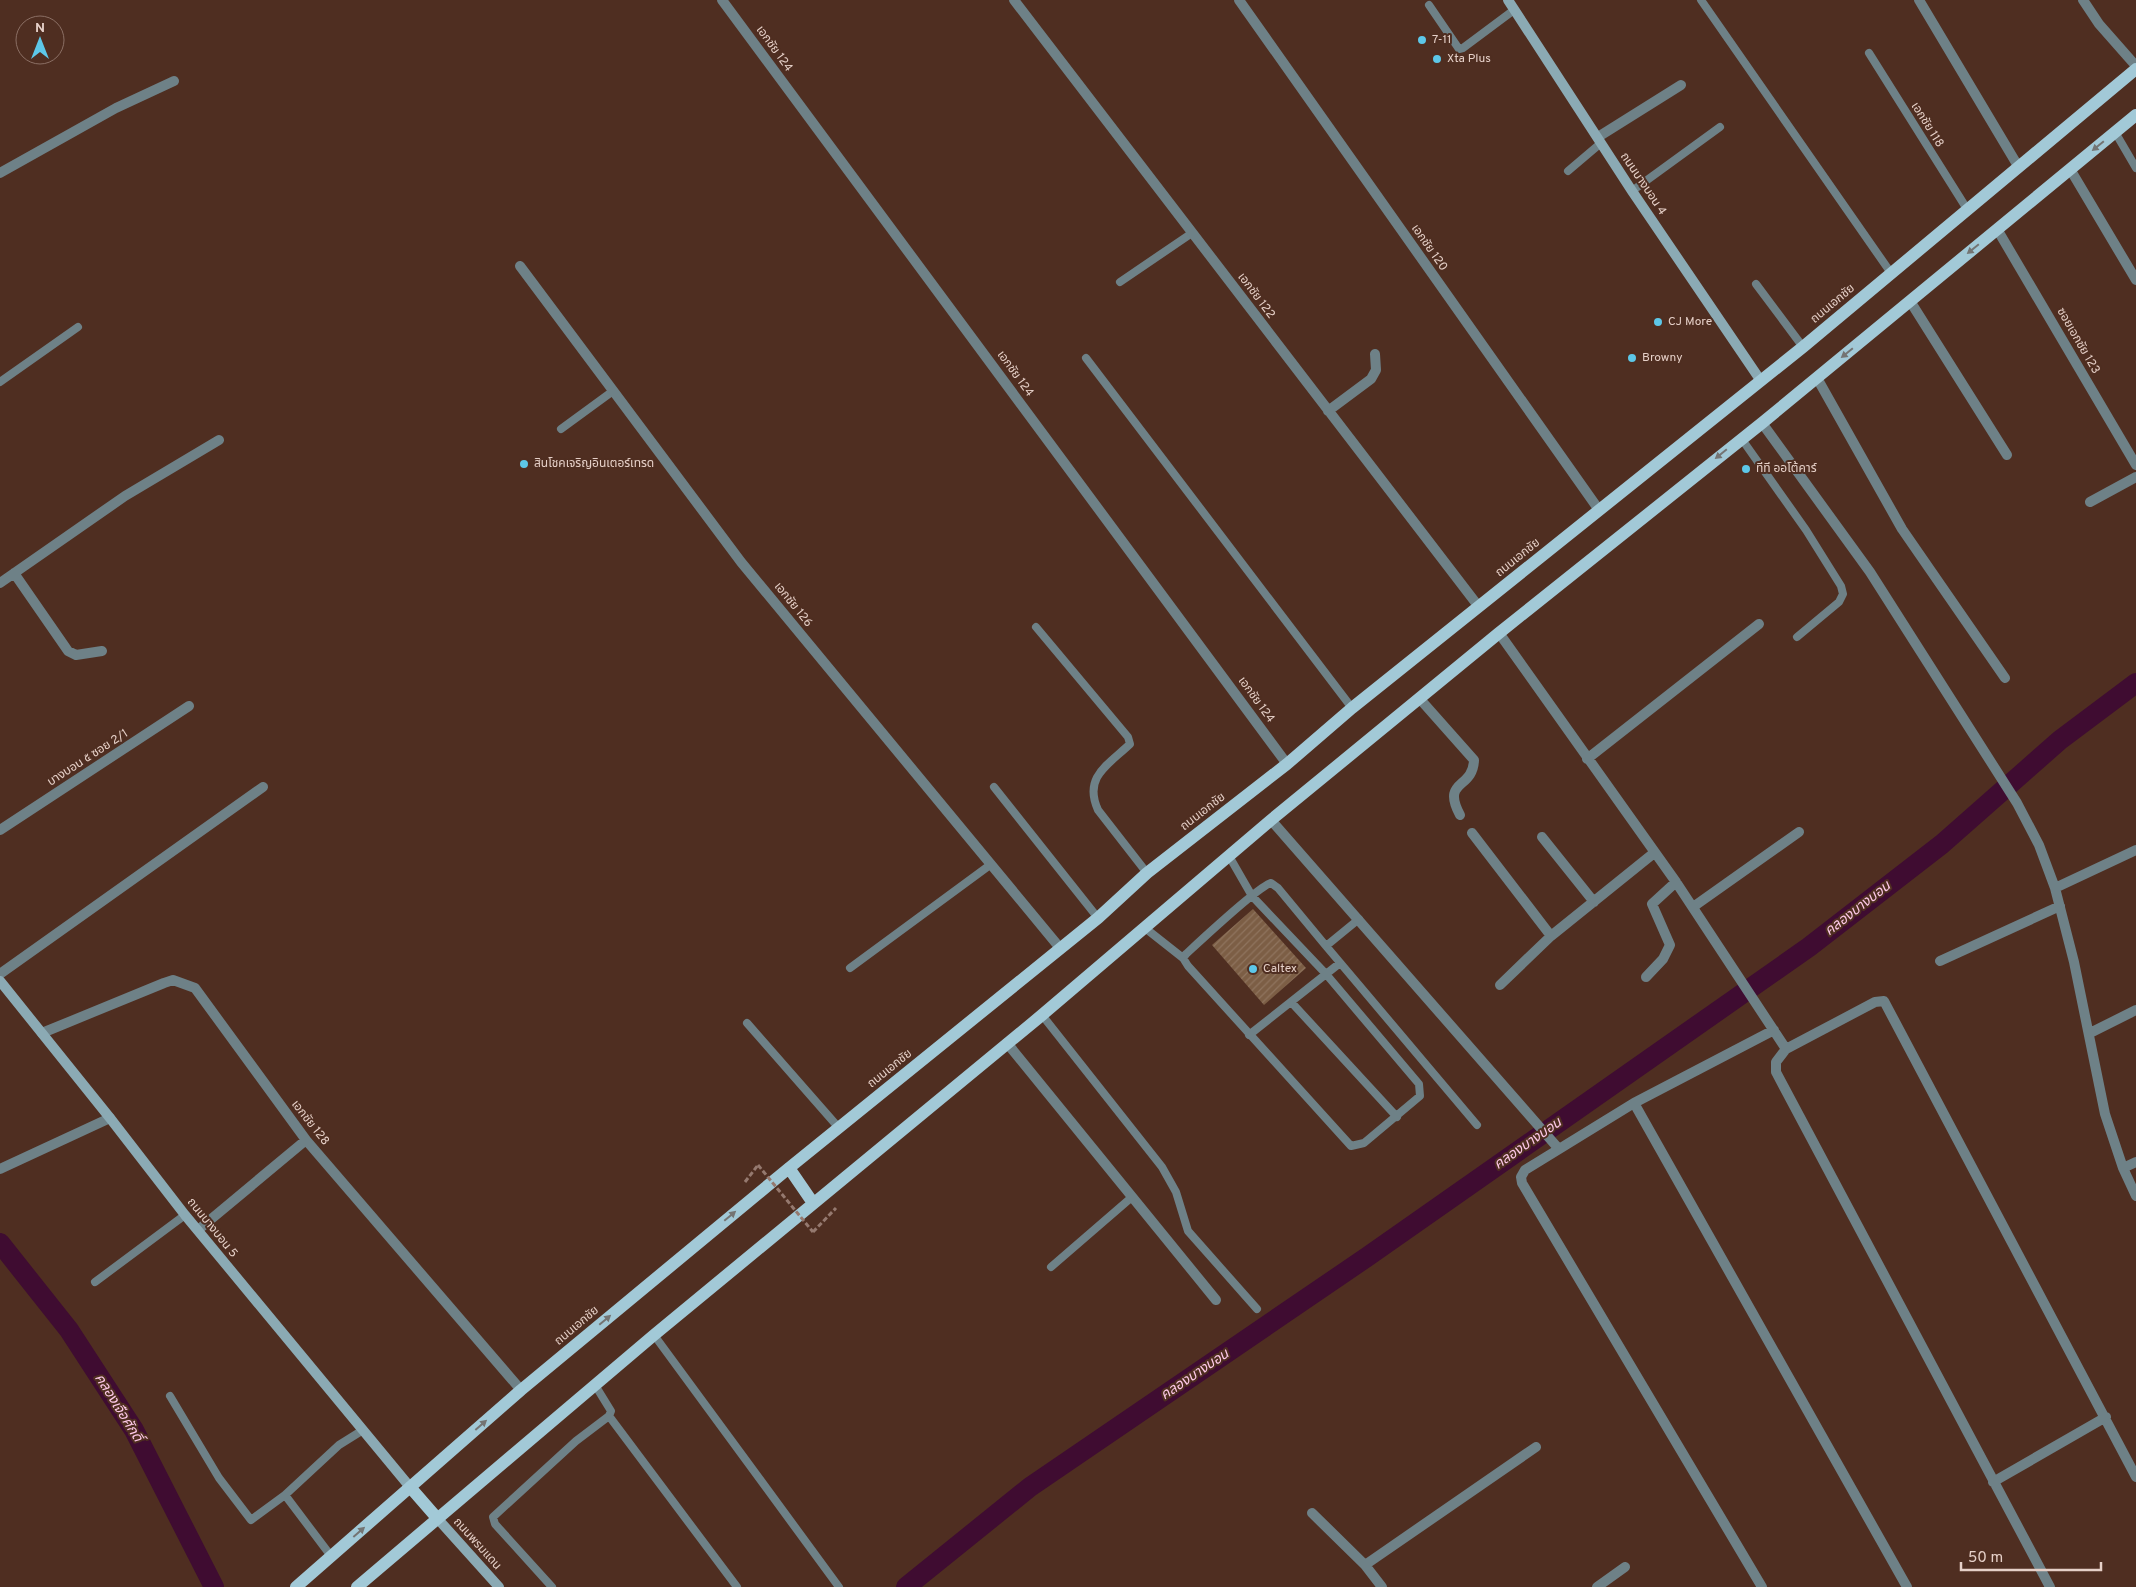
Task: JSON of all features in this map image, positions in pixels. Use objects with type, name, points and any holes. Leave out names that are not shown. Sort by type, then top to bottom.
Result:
[{"type":"main road","name":"ถนนบางบอน 4","points":[[1508,0],[1632,191],[1761,381]]},
{"type":"main road","name":"ถนนเอกชัย","points":[[296,1587],[521,1390],[789,1168],[1098,918],[1148,873],[1287,764],[1352,708],[1803,347],[2136,68]]},
{"type":"main road","points":[[357,1587],[654,1335],[1042,1015],[1271,820],[1498,634],[1762,423],[2136,115]]},
{"type":"main road","name":"ถนนบางบอน 5","points":[[0,981],[185,1215],[410,1487]]},
{"type":"main road","points":[[789,1168],[813,1203]]},
{"type":"main road","points":[[410,1487],[437,1518]]},
{"type":"main road","name":"ถนนพรมแดน","points":[[437,1518],[499,1587]]},
{"type":"street","name":"เอกชัย 124","points":[[722,0],[1287,764]]},
{"type":"street","name":"เอกชัย 122","points":[[1014,0],[1479,607]]},
{"type":"street","name":"เอกชัย 120","points":[[1239,0],[1599,510]]},
{"type":"street","points":[[1919,0],[2018,166]]},
{"type":"street","points":[[2083,0],[2099,24],[2136,68]]},
{"type":"street","points":[[0,173],[116,108],[174,81]]},
{"type":"street","points":[[1599,140],[1681,85]]},
{"type":"street","points":[[2070,169],[2136,280]]},
{"type":"street","name":"ซอยเอกชัย 123","points":[[1998,229],[2136,465]]},
{"type":"street","name":"เอกชัย 126","points":[[520,266],[742,562],[1060,948]]},
{"type":"street","points":[[1910,301],[2007,455]]},
{"type":"street","points":[[1328,411],[1371,380],[1376,370],[1375,354]]},
{"type":"street","points":[[1817,378],[1902,528],[2005,678]]},
{"type":"street","points":[[1762,423],[1870,572],[2017,803],[2039,845],[2060,906],[2090,1033],[2105,1114],[2123,1168],[2136,1196]]},
{"type":"street","points":[[0,583],[125,496],[219,440]]},
{"type":"street","points":[[2090,502],[2136,477]]},
{"type":"street","points":[[14,573],[68,651],[76,655],[102,651]]},
{"type":"street","points":[[1587,759],[1759,624]]},
{"type":"street","points":[[1498,634],[1676,882],[1739,974],[1786,1049]]},
{"type":"street","points":[[1419,698],[1474,760],[1471,774],[1453,793],[1452,802],[1460,816]]},
{"type":"street","name":"บางบอน ๕ ซอย 2/1","points":[[0,830],[189,706]]},
{"type":"street","points":[[0,974],[264,787]]},
{"type":"street","points":[[1271,820],[1525,1108],[1558,1148]]},
{"type":"street","points":[[1693,907],[1800,832]]},
{"type":"street","points":[[1472,834],[1551,936]]},
{"type":"street","points":[[1542,837],[1594,902]]},
{"type":"street","points":[[2055,888],[2136,850]]},
{"type":"street","points":[[1500,985],[1551,936],[1654,853]]},
{"type":"street","points":[[1646,977],[1663,959],[1670,945],[1652,904],[1676,882]]},
{"type":"street","points":[[1940,961],[2060,906]]},
{"type":"street","name":"เอกชัย 128","points":[[42,1033],[164,982],[173,980],[195,988],[306,1140],[521,1390]]},
{"type":"street","points":[[2050,1587],[1776,1072],[1776,1062],[1786,1049],[1875,1002],[1884,1002],[2106,1417],[2136,1477]]},
{"type":"street","points":[[2090,1033],[2136,1010]]},
{"type":"street","points":[[1762,1587],[1522,1183],[1521,1177],[1525,1170],[1558,1148],[1634,1103],[1774,1030]]},
{"type":"street","points":[[1007,1043],[1216,1300]]},
{"type":"street","points":[[1634,1103],[1907,1587]]},
{"type":"street","points":[[0,1169],[110,1118]]},
{"type":"street","points":[[198,1230],[306,1140]]},
{"type":"street","points":[[2123,1168],[2136,1162]]},
{"type":"street","points":[[1993,1482],[2106,1417]]},
{"type":"street","points":[[1365,1565],[1536,1447]]},
{"type":"street","points":[[1312,1513],[1365,1565],[1382,1587]]},
{"type":"street","points":[[1597,1587],[1625,1567]]},
{"type":"lane","points":[[1701,0],[1891,273]]},
{"type":"lane","points":[[1429,5],[1459,49],[1514,10]]},
{"type":"lane","name":"เอกชัย 118","points":[[1869,53],[1966,209]]},
{"type":"lane","points":[[1632,191],[1720,127]]},
{"type":"lane","points":[[2115,132],[2136,168]]},
{"type":"lane","points":[[1568,171],[1599,140]]},
{"type":"lane","points":[[1120,282],[1192,233]]},
{"type":"lane","points":[[1756,284],[1803,347]]},
{"type":"lane","points":[[0,382],[78,327]]},
{"type":"lane","points":[[1086,358],[1352,708]]},
{"type":"lane","points":[[561,430],[613,391]]},
{"type":"lane","points":[[1741,438],[1806,530],[1841,586],[1843,594],[1839,602],[1797,637]]},
{"type":"lane","points":[[1036,627],[1128,737],[1130,744],[1096,776],[1092,790],[1092,799],[1098,810],[1148,873]]},
{"type":"lane","points":[[994,787],[1098,918]]},
{"type":"lane","points":[[1145,928],[1183,958],[1249,1035],[1351,1146],[1364,1143],[1397,1117],[1420,1096],[1419,1084],[1326,974],[1252,896],[1229,856]]},
{"type":"lane","points":[[850,968],[990,865]]},
{"type":"lane","points":[[1183,958],[1266,884],[1271,884],[1278,888],[1477,1125]]},
{"type":"lane","points":[[1326,946],[1358,920]]},
{"type":"lane","points":[[1249,1035],[1292,1003],[1340,963]]},
{"type":"lane","points":[[1292,1003],[1397,1117]]},
{"type":"lane","points":[[1042,1015],[1162,1167],[1176,1192],[1188,1231],[1257,1309]]},
{"type":"lane","points":[[747,1023],[839,1128]]},
{"type":"lane","points":[[1051,1267],[1132,1197]]},
{"type":"lane","points":[[95,1282],[185,1215]]},
{"type":"lane","points":[[654,1335],[839,1587]]},
{"type":"lane","points":[[552,1587],[495,1524],[493,1517],[498,1510],[576,1440],[609,1416],[611,1411],[609,1404],[595,1385]]},
{"type":"lane","points":[[170,1396],[219,1478],[251,1520],[285,1495],[339,1446],[363,1430]]},
{"type":"lane","points":[[609,1416],[737,1587]]},
{"type":"lane","points":[[285,1495],[332,1556]]},
{"type":"path","points":[[743,1185],[758,1165],[813,1232],[836,1208]]},
{"type":"building","points":[[1253,909],[1306,968],[1264,1005],[1212,945]]},
{"type":"waterway","name":"คลองบางบอน","points":[[906,1587],[1030,1487],[1367,1257],[1809,947],[1942,844],[2060,740],[2136,683]]},
{"type":"waterway","name":"คลองเจือศักดิ์","points":[[0,1243],[69,1330],[134,1430],[214,1587]]},
{"type":"place","name":"7-11","points":[[1422,40]]},
{"type":"place","name":"Xta Plus","points":[[1437,59]]},
{"type":"place","name":"CJ More","points":[[1658,322]]},
{"type":"place","name":"Browny","points":[[1632,358]]},
{"type":"place","name":"สินโชคเจริญอินเตอร์เทรด","points":[[524,464]]},
{"type":"place","name":"ทีที ออโต้คาร์","points":[[1746,469]]},
{"type":"place","name":"Caltex","points":[[1253,969]]}]
